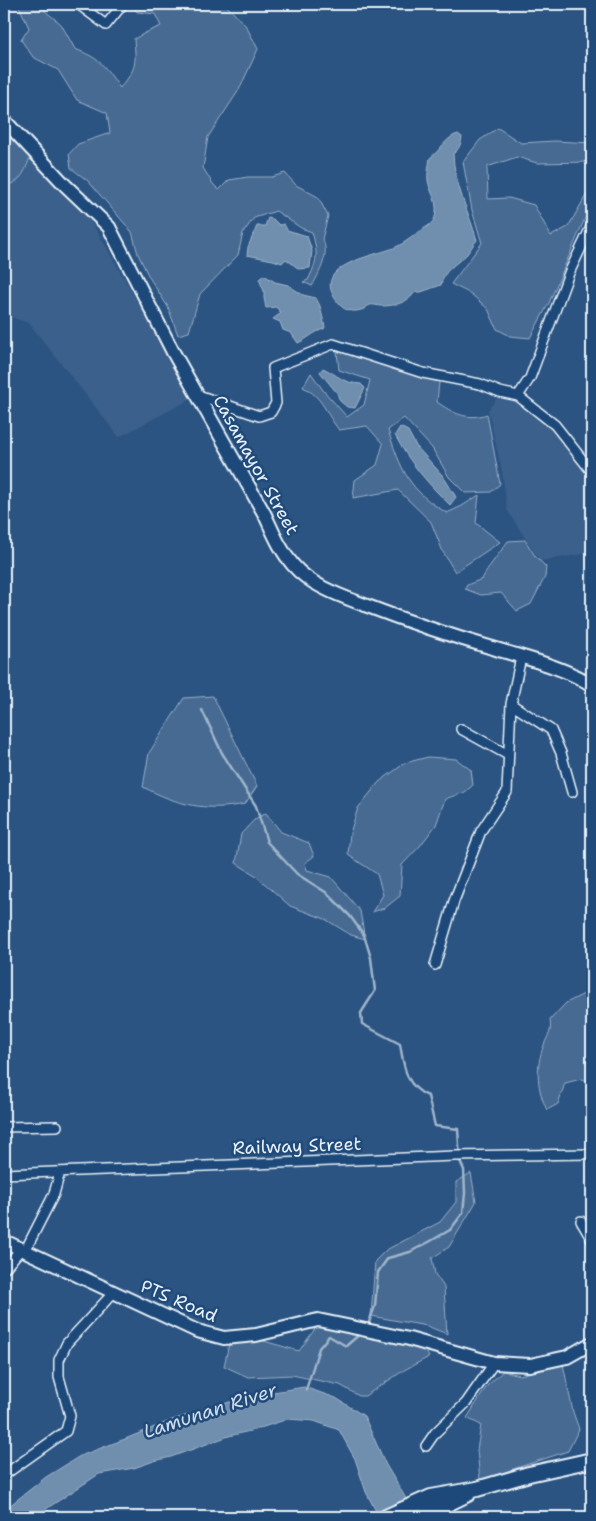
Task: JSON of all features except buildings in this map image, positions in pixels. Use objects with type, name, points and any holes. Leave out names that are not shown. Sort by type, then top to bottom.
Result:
[{"type":"main road","points":[[386,1517],[443,1494],[477,1489],[529,1474],[592,1460]]},
{"type":"main road","points":[[422,1517],[477,1489]]},
{"type":"street","points":[[78,4],[106,25],[123,4]]},
{"type":"street","name":"Casamayor Street","points":[[4,120],[65,185],[109,227],[173,352],[265,515],[277,542],[293,566],[313,582],[339,595],[390,615],[541,662],[580,677],[592,685]]},
{"type":"street","points":[[518,396],[530,378],[569,273],[592,225]]},
{"type":"street","points":[[198,395],[259,416],[271,412],[276,402],[273,368],[333,344],[423,373],[480,384],[500,392],[518,396],[556,425],[592,472]]},
{"type":"street","points":[[435,965],[454,901],[481,831],[506,792],[511,704],[521,657]]},
{"type":"street","points":[[511,704],[551,730],[561,753],[572,792]]},
{"type":"street","points":[[461,729],[508,755]]},
{"type":"street","points":[[4,1127],[58,1126]]},
{"type":"street","name":"Railway Street","points":[[4,1174],[456,1156],[592,1154]]},
{"type":"street","points":[[4,1269],[23,1250],[54,1194],[60,1172]]},
{"type":"street","points":[[581,1222],[592,1240]]},
{"type":"street","name":"PTS Road","points":[[4,1240],[197,1331],[224,1338],[256,1335],[318,1320],[409,1339],[494,1363],[530,1365],[567,1357],[592,1343]]},
{"type":"street","points":[[4,1475],[66,1431],[70,1416],[59,1377],[60,1360],[67,1343],[114,1292]]},
{"type":"street","points":[[426,1446],[435,1433],[466,1403],[494,1363]]},
{"type":"shaded area","points":[[18,4],[44,4],[45,11],[61,24],[75,49],[91,56],[102,64],[120,88],[130,75],[134,65],[134,39],[161,26],[155,14],[137,12],[131,6],[133,4],[225,4],[246,26],[258,49],[239,90],[208,137],[203,168],[219,190],[229,180],[248,177],[272,177],[285,173],[296,185],[318,197],[328,216],[322,239],[325,256],[312,286],[303,282],[308,280],[316,257],[312,232],[301,228],[276,211],[254,218],[243,233],[238,255],[200,294],[189,332],[178,335],[168,307],[149,277],[138,254],[132,232],[88,181],[71,168],[69,154],[78,144],[110,133],[107,113],[77,100],[58,70],[33,57],[21,40],[29,28]]},
{"type":"shaded area","points":[[4,123],[31,154],[25,170],[19,179],[5,185],[4,178]]},
{"type":"shaded area","points":[[498,128],[521,143],[555,141],[592,143],[592,162],[537,163],[517,157],[487,167],[488,199],[509,198],[534,205],[551,236],[568,227],[592,185],[586,216],[549,303],[530,338],[510,336],[497,329],[488,309],[471,294],[451,284],[482,243],[472,210],[463,162],[480,140]]},
{"type":"shaded area","points":[[4,135],[90,219],[193,398],[119,437],[29,323],[4,315]]},
{"type":"shaded area","points":[[337,352],[369,356],[404,372],[439,382],[437,402],[460,415],[473,417],[487,414],[500,484],[491,492],[465,493],[449,477],[432,448],[404,418],[388,430],[402,468],[415,488],[434,505],[447,513],[479,495],[476,523],[500,542],[455,572],[443,552],[431,522],[398,490],[353,498],[355,480],[377,465],[383,444],[367,426],[339,430],[316,396],[303,387],[311,373],[347,417],[364,405],[370,380],[339,370]]},
{"type":"shaded area","points":[[497,398],[517,401],[556,432],[592,478],[592,550],[589,553],[540,561],[507,510],[502,471],[488,410]]},
{"type":"shaded area","points":[[525,540],[535,556],[546,567],[545,577],[531,604],[517,611],[501,593],[481,595],[465,589],[467,585],[482,579],[508,541]]},
{"type":"shaded area","points":[[213,696],[257,786],[245,804],[218,807],[193,805],[168,798],[143,787],[149,753],[184,698]]},
{"type":"shaded area","points":[[428,757],[456,759],[471,770],[473,785],[465,792],[445,799],[436,825],[402,865],[400,896],[385,908],[372,912],[383,895],[377,874],[348,855],[350,833],[358,808],[379,782],[405,763]]},
{"type":"shaded area","points":[[266,813],[281,832],[309,843],[314,856],[305,863],[307,870],[331,877],[350,899],[360,911],[365,939],[351,935],[325,919],[290,906],[255,875],[236,863],[241,834],[255,819]]},
{"type":"shaded area","points":[[592,990],[592,1045],[586,1060],[591,1072],[589,1081],[581,1079],[565,1083],[558,1104],[547,1110],[539,1086],[538,1070],[541,1053],[550,1031],[550,1020],[566,1003]]},
{"type":"shaded area","points":[[471,1173],[476,1202],[449,1247],[432,1258],[435,1274],[444,1287],[447,1334],[427,1326],[371,1316],[375,1261],[386,1250],[440,1222],[456,1202],[456,1182]]},
{"type":"shaded area","points":[[317,1326],[342,1326],[425,1350],[429,1357],[406,1369],[365,1396],[359,1396],[340,1385],[292,1375],[248,1377],[224,1366],[229,1344],[246,1336],[299,1351]]},
{"type":"shaded area","points":[[563,1364],[573,1412],[579,1429],[568,1451],[480,1480],[477,1450],[481,1425],[467,1418],[487,1386],[503,1371],[520,1375]]},
{"type":"water","points":[[458,134],[462,137],[459,147],[453,154],[454,165],[459,187],[477,240],[467,254],[447,271],[441,285],[421,292],[415,292],[409,299],[396,304],[369,305],[357,311],[345,309],[331,291],[331,280],[336,272],[359,259],[400,245],[431,223],[435,217],[436,207],[428,181],[430,158],[450,138]]},
{"type":"water","points":[[268,218],[273,219],[279,225],[284,224],[287,230],[307,236],[312,251],[310,268],[299,269],[286,259],[282,263],[247,255],[248,247],[257,226],[265,226]]},
{"type":"water","points":[[264,275],[275,282],[288,285],[303,295],[316,298],[320,306],[324,329],[298,343],[291,333],[283,330],[280,322],[273,319],[281,313],[276,307],[266,308],[264,291],[259,279]]},
{"type":"water","points":[[323,368],[345,380],[361,384],[365,388],[355,408],[347,407],[340,401],[337,393],[320,372]]},
{"type":"water","points":[[400,427],[408,431],[416,446],[443,476],[456,497],[450,505],[427,481],[406,454],[395,435]]},
{"type":"water","name":"Lamunan River","points":[[304,1387],[336,1398],[364,1416],[386,1465],[417,1517],[379,1517],[366,1492],[355,1459],[339,1430],[314,1421],[288,1419],[229,1436],[134,1468],[99,1474],[34,1517],[4,1517],[4,1510],[46,1477],[80,1456],[172,1420],[249,1396]]},
{"type":"waterway","points":[[202,710],[222,753],[256,806],[267,842],[297,874],[327,893],[350,916],[364,935],[371,958],[375,991],[361,1013],[362,1024],[400,1044],[407,1075],[414,1087],[428,1096],[435,1126],[458,1129],[460,1161],[464,1170],[465,1193],[463,1213],[450,1230],[410,1252],[388,1258],[378,1272],[375,1306],[368,1325]]},
{"type":"waterway","points":[[306,1390],[319,1348],[329,1336],[346,1346],[361,1333]]}]
